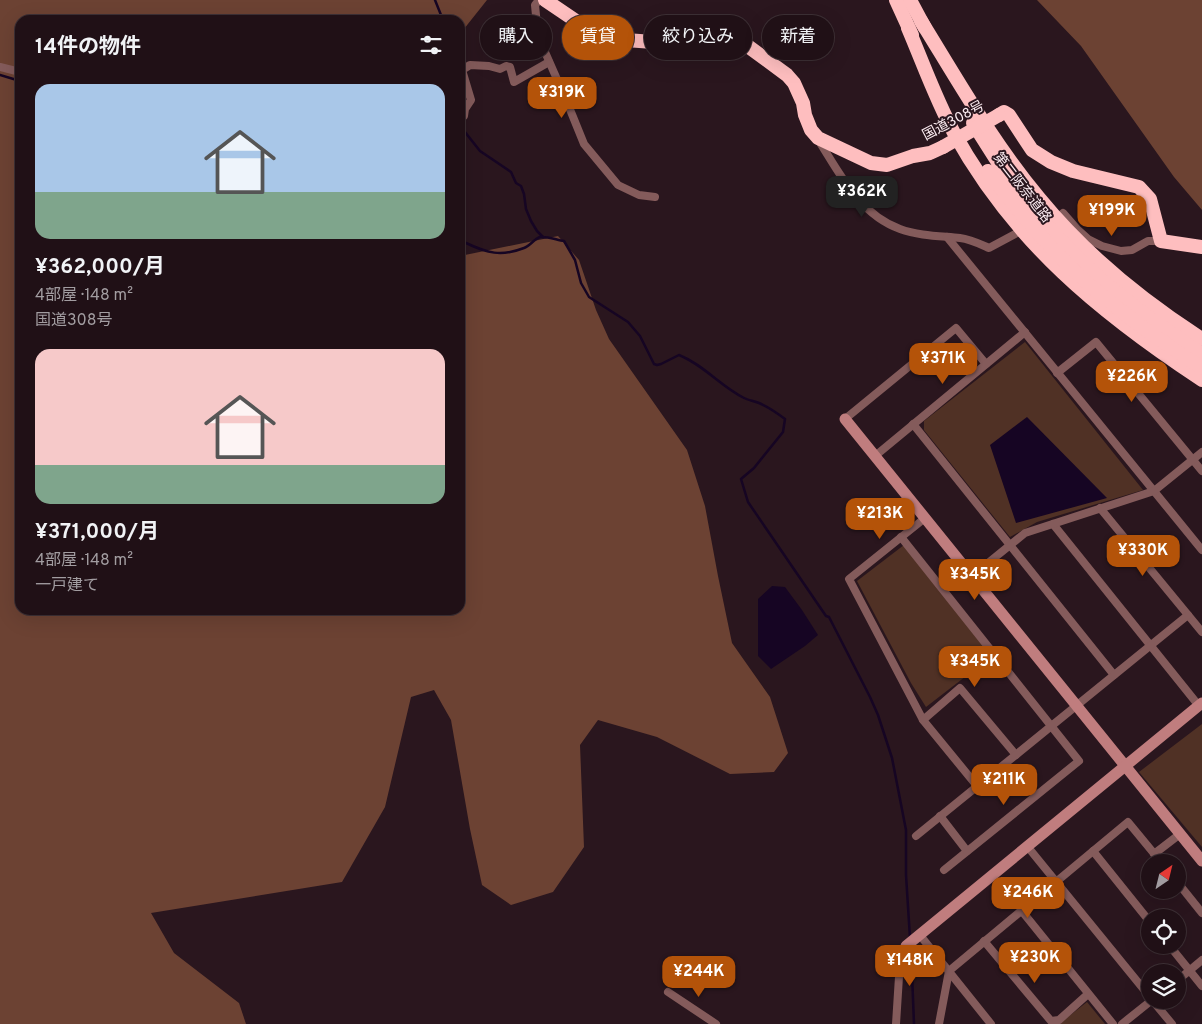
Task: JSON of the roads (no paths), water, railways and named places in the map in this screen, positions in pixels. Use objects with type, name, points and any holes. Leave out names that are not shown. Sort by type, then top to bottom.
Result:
[{"type":"highway","points":[[545,0],[579,23],[626,40],[653,42],[711,35],[730,37],[749,47],[787,75],[794,83],[804,103],[805,115],[811,130],[818,138]]},
{"type":"highway","name":"第二阪奈道路","points":[[896,0],[908,28],[961,128],[993,167],[1081,261],[1139,310],[1202,354]]},
{"type":"highway","name":"第二阪奈道路","points":[[910,0],[972,121],[993,167],[1020,212],[1072,270],[1132,320],[1202,368]]},
{"type":"highway","points":[[921,21],[976,112],[1023,179],[1054,216],[1107,269],[1145,300],[1202,339]]},
{"type":"highway","points":[[908,28],[935,94],[954,132],[981,177],[1012,220],[1047,258],[1086,295],[1140,337],[1202,380]]},
{"type":"highway","name":"国道308号","points":[[818,138],[871,164],[888,165],[913,156],[930,153],[1004,112],[1009,115],[1032,150],[1051,162],[1072,171],[1140,187],[1150,199],[1161,241]]},
{"type":"highway","points":[[1161,241],[1202,247]]},
{"type":"street","points":[[539,0],[535,4],[538,36],[584,144],[618,185],[639,195],[655,197]]},
{"type":"street","points":[[465,68],[470,65],[489,66],[500,69],[506,66],[510,67],[514,82],[549,62]]},
{"type":"street","points":[[0,67],[15,71]]},
{"type":"street","points":[[465,79],[472,100],[465,109]]},
{"type":"street","points":[[818,138],[848,188],[880,220],[900,230],[962,238],[989,248],[1017,233]]},
{"type":"street","points":[[1063,212],[1088,239],[1102,246],[1121,251],[1132,250],[1148,241],[1161,241]]},
{"type":"street","points":[[947,237],[1202,550]]},
{"type":"street","points":[[986,364],[956,328],[845,419],[1202,861]]},
{"type":"street","points":[[875,456],[1025,332]]},
{"type":"street","points":[[1057,372],[1096,342],[1202,472]]},
{"type":"street","points":[[913,424],[1114,675]]},
{"type":"street","points":[[972,576],[1025,533],[1154,491],[1202,452]]},
{"type":"street","points":[[1100,508],[1202,632]]},
{"type":"street","points":[[925,518],[849,579],[923,720],[977,786]]},
{"type":"street","points":[[896,1024],[900,960],[906,946],[1200,704],[1053,524]]},
{"type":"street","points":[[901,537],[1079,761],[944,870]]},
{"type":"street","points":[[916,836],[1188,615]]},
{"type":"street","points":[[923,720],[960,688],[1016,755]]},
{"type":"street","points":[[940,816],[967,851]]},
{"type":"street","points":[[938,1024],[949,971],[1128,822],[1154,854],[1180,834]]},
{"type":"street","points":[[1027,846],[1141,987]]},
{"type":"street","points":[[1093,851],[1141,911]]},
{"type":"street","points":[[1186,893],[1202,913]]},
{"type":"street","points":[[1021,910],[1113,1024]]},
{"type":"street","points":[[919,934],[991,1024]]},
{"type":"street","points":[[984,942],[1051,1021],[1058,1020],[1088,994]]},
{"type":"street","points":[[1176,954],[1202,986]]},
{"type":"street","points":[[1186,973],[1202,960]]},
{"type":"street","points":[[668,992],[716,1024]]},
{"type":"street","points":[[1122,1024],[1141,1008]]},
{"type":"street","points":[[1159,1009],[1172,1024]]},
{"type":"waterway","points":[[435,0],[441,15]]},
{"type":"waterway","points":[[0,75],[15,80]]},
{"type":"waterway","points":[[465,132],[480,151],[511,172],[516,183],[521,186],[526,209],[531,221],[543,237]]},
{"type":"waterway","points":[[465,243],[494,253],[501,253],[524,248],[540,237],[564,241],[575,260],[581,283],[589,297],[628,322],[640,336],[654,364],[661,364],[679,355],[696,364],[735,393],[757,402],[785,419],[783,432],[754,468],[741,479],[748,502],[826,616],[829,617],[878,715],[892,758],[906,830],[906,875],[910,938]]},
{"type":"waterway","points":[[911,948],[914,1024]]}]
